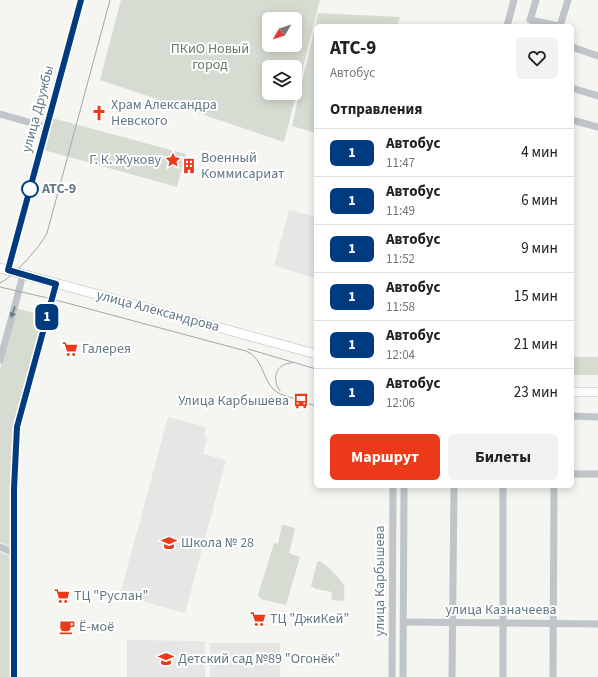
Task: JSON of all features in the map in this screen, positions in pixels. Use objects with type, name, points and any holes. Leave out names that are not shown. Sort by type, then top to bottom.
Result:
[{"type":"main road","name":"улица Александрова","points":[[4,269],[314,353]]},
{"type":"main road","points":[[574,392],[598,392]]},
{"type":"street","name":"улица Дружбы","points":[[4,269],[46,127],[81,0]]},
{"type":"street","points":[[508,24],[514,0]]},
{"type":"street","points":[[536,0],[529,23],[539,24]]},
{"type":"street","points":[[560,24],[568,0]]},
{"type":"street","points":[[574,48],[598,56]]},
{"type":"street","points":[[574,89],[598,96]]},
{"type":"street","points":[[0,114],[46,127]]},
{"type":"street","points":[[574,121],[598,127]]},
{"type":"street","points":[[0,360],[19,291],[22,274]]},
{"type":"street","points":[[14,677],[14,483],[17,427],[56,284]]},
{"type":"street","points":[[574,416],[598,417]]},
{"type":"street","points":[[574,474],[598,474]]},
{"type":"street","name":"улица Карбышева","points":[[392,677],[393,488]]},
{"type":"street","points":[[403,677],[404,488]]},
{"type":"street","points":[[452,677],[454,488]]},
{"type":"street","points":[[503,488],[503,677]]},
{"type":"street","points":[[553,677],[554,488]]},
{"type":"street","points":[[0,546],[14,552]]},
{"type":"street","name":"улица Казначеева","points":[[404,622],[598,624]]},
{"type":"shaded area","points":[[289,210],[314,216],[314,277],[274,266]]},
{"type":"shaded area","name":"Школа № 28","points":[[168,417],[206,427],[204,436],[208,437],[203,454],[226,460],[185,613],[120,595]]},
{"type":"shaded area","name":"Детский сад №89 \"Огонёк\"","points":[[127,640],[205,641],[205,677],[127,677]]},
{"type":"shaded area","points":[[210,643],[280,643],[280,677],[210,677]]},
{"type":"green space","name":"ПКиО Новый город","points":[[121,0],[320,0],[302,71],[302,60],[262,60],[262,100],[295,100],[284,142],[100,80]]},
{"type":"green space","points":[[318,13],[400,17],[398,24],[315,24]]},
{"type":"green space","points":[[314,30],[314,132],[292,126],[298,100],[302,100],[302,83]]},
{"type":"green space","points":[[52,118],[186,154],[177,187],[44,150]]},
{"type":"green space","points":[[16,308],[44,316],[15,426],[11,547],[0,542],[0,369]]},
{"type":"green space","points":[[574,357],[598,357],[598,375],[574,375]]},
{"type":"green space","points":[[282,525],[294,528],[295,530],[289,553],[300,557],[286,605],[261,599],[258,595],[274,543],[278,544]]},
{"type":"green space","points":[[0,552],[10,556],[11,677],[0,677]]},
{"type":"green space","points":[[319,561],[329,568],[343,583],[343,601],[331,599],[332,592],[316,589],[311,586],[317,563]]},
{"type":"tram line","points":[[0,283],[12,275],[26,261],[39,246],[47,233],[110,0]]},
{"type":"tram line","points":[[0,287],[52,299],[246,351],[257,360],[266,379],[274,390],[280,394],[314,405]]},
{"type":"tram line","points":[[248,349],[314,368]]},
{"type":"tram line","points":[[280,391],[276,382],[277,372],[282,366],[292,363]]},
{"type":"bus line","name":"1","points":[[14,677],[14,489],[17,427],[56,284],[8,270],[81,0]]},
{"type":"place","name":"Храм Александра Невского","points":[[99,113]]},
{"type":"place","name":"Г. К. Жукову","points":[[173,160]]},
{"type":"place","name":"Военный Коммисариат","points":[[189,166]]},
{"type":"place","name":"АТС-9","points":[[30,189]]},
{"type":"place","name":"Галерея","points":[[70,349]]},
{"type":"place","name":"Улица Карбышева","points":[[301,401]]},
{"type":"place","name":"Школа № 28","points":[[169,543]]},
{"type":"place","name":"ТЦ \"Руслан\"","points":[[62,596]]},
{"type":"place","name":"ТЦ \"ДжиКей\"","points":[[258,619]]},
{"type":"place","name":"Ё-моё","points":[[67,627]]},
{"type":"place","name":"Детский сад №89 \"Огонёк\"","points":[[166,659]]}]
